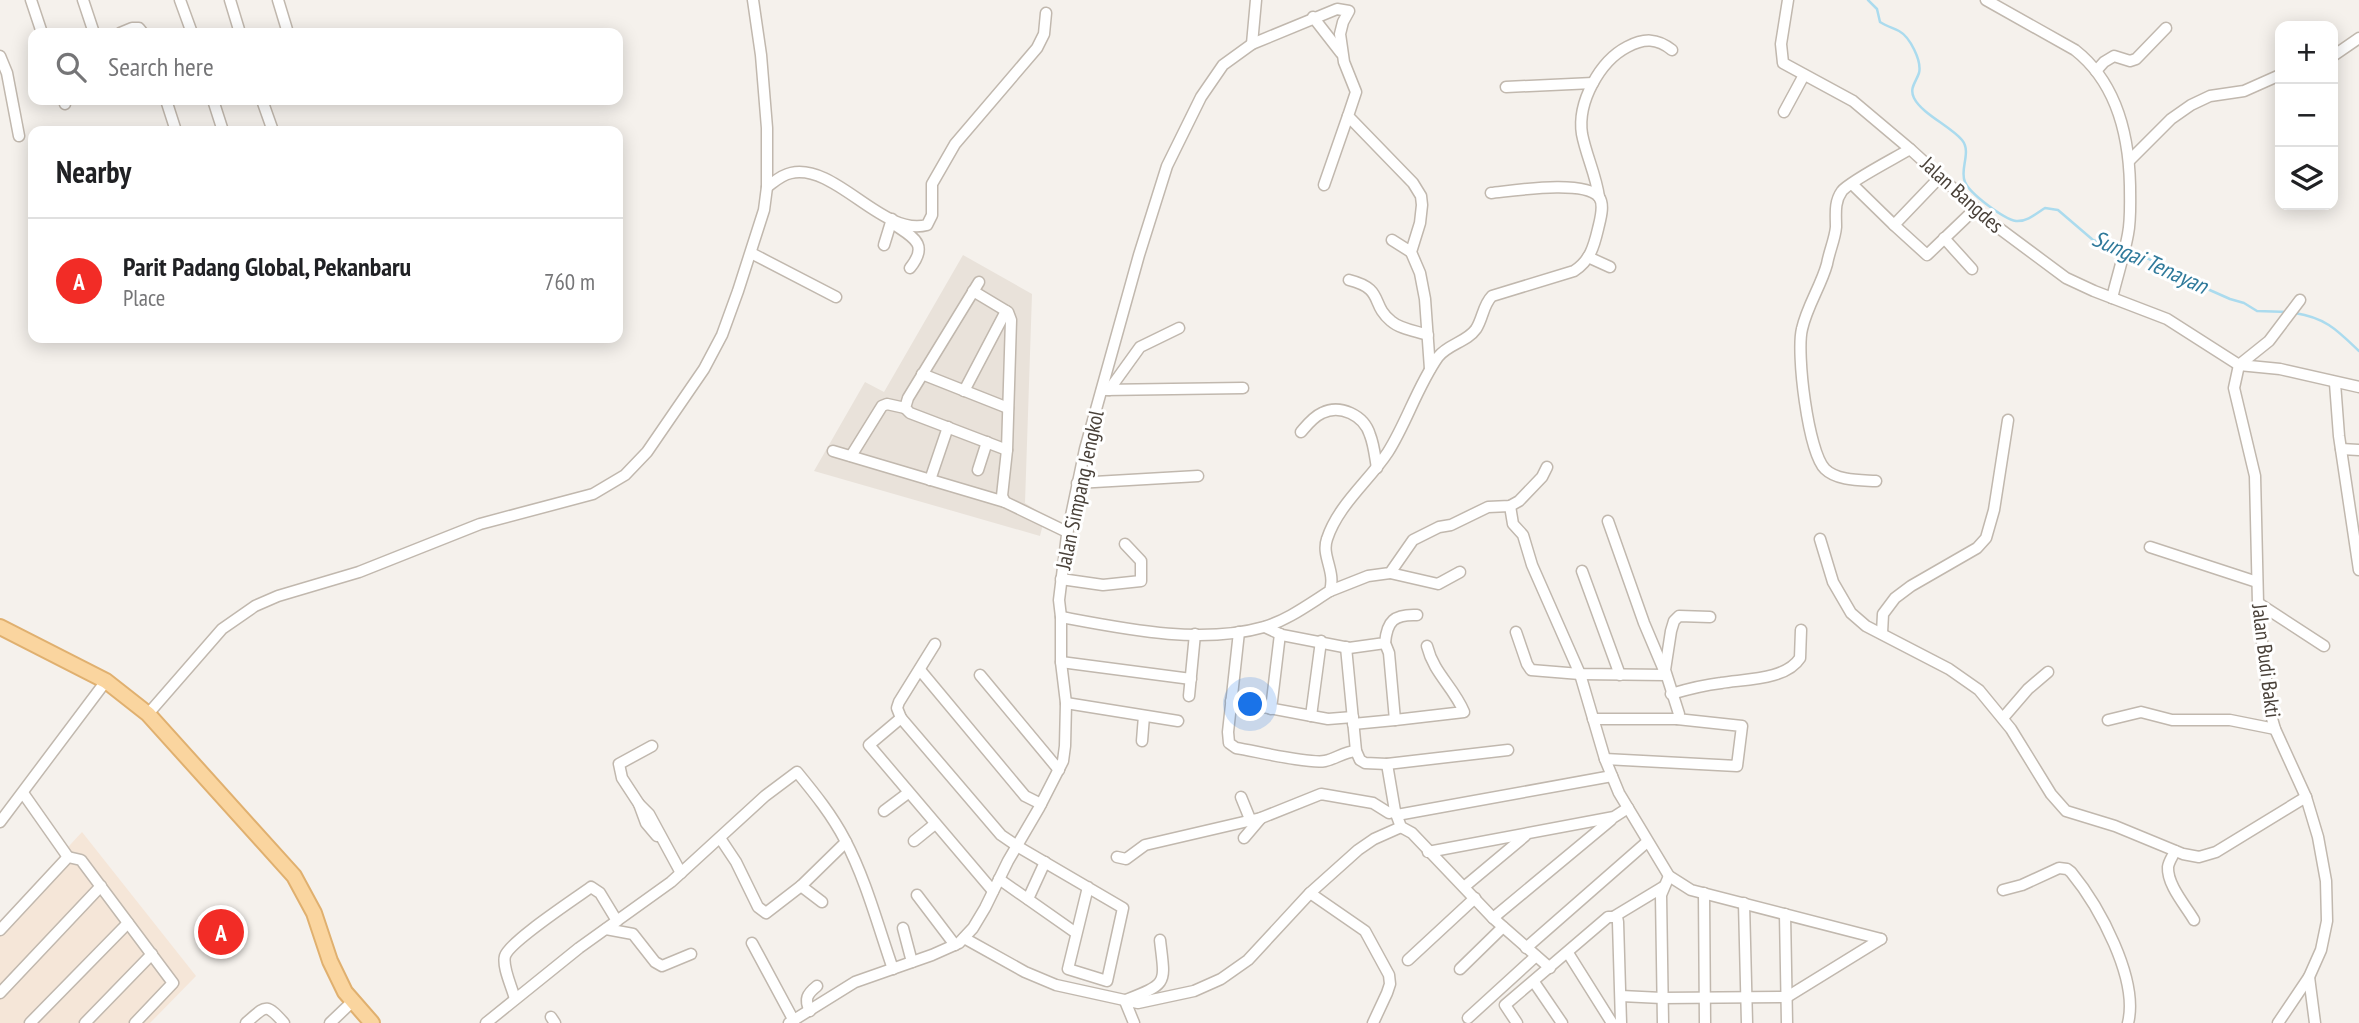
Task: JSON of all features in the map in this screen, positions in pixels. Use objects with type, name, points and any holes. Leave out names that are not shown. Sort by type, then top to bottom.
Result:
[{"type":"main road","points":[[0,627],[106,681],[148,714],[294,876],[314,913],[335,974],[352,1002],[372,1023]]},
{"type":"street","points":[[31,0],[40,28]]},
{"type":"street","points":[[83,0],[92,28]]},
{"type":"street","points":[[180,0],[190,28]]},
{"type":"street","points":[[230,0],[238,28]]},
{"type":"street","points":[[278,0],[286,28]]},
{"type":"street","points":[[148,714],[222,629],[255,606],[278,596],[359,572],[480,524],[593,494],[625,475],[662,434],[704,369],[722,335],[764,210],[767,187],[766,116],[753,0]]},
{"type":"street","points":[[1252,44],[1256,0]]},
{"type":"street","points":[[1788,0],[1781,54],[1783,63],[1853,102],[1910,149]]},
{"type":"street","points":[[1986,0],[2088,60],[2116,106],[2125,131],[2130,160],[2128,233],[2112,298]]},
{"type":"street","points":[[1324,185],[1356,92],[1342,54],[1340,34],[1349,11],[1338,5]]},
{"type":"street","name":"Jalan Simpang Jengkol","points":[[960,942],[973,928],[1059,770],[1065,746],[1066,703],[1060,662],[1062,617],[1059,600],[1067,532],[1077,483],[1106,390],[1139,255],[1167,166],[1185,127],[1214,75],[1223,65],[1252,44],[1338,5]]},
{"type":"street","points":[[892,221],[914,226],[925,226],[929,223],[932,215],[932,184],[936,175],[962,133],[1038,48],[1044,34],[1046,13]]},
{"type":"street","points":[[1313,18],[1342,54]]},
{"type":"street","points":[[2096,71],[2114,56],[2130,61],[2136,59],[2166,28]]},
{"type":"street","points":[[2338,53],[2359,38]]},
{"type":"street","points":[[1330,591],[1333,581],[1324,548],[1328,536],[1346,506],[1394,442],[1430,369],[1444,349],[1474,332],[1485,305],[1492,296],[1566,274],[1581,267],[1588,257],[1600,219],[1601,203],[1581,126],[1593,83],[1609,59],[1640,42],[1656,40],[1672,50]]},
{"type":"street","points":[[0,56],[19,135]]},
{"type":"street","points":[[1783,112],[1804,75]]},
{"type":"street","points":[[2130,160],[2171,119],[2191,105],[2210,96],[2244,91],[2275,77]]},
{"type":"street","points":[[1506,87],[1593,83]]},
{"type":"street","points":[[168,105],[174,126]]},
{"type":"street","points":[[215,105],[221,126]]},
{"type":"street","points":[[264,105],[271,126]]},
{"type":"street","points":[[1348,116],[1418,190],[1422,205],[1420,223],[1411,252],[1423,286],[1430,369]]},
{"type":"street","name":"Jalan Bangdes","points":[[1852,184],[1910,149],[1975,209],[2050,268],[2074,282],[2167,318],[2239,365],[2280,369],[2359,387]]},
{"type":"street","points":[[767,187],[792,173],[813,174],[892,221],[915,240],[920,247],[919,256],[910,268]]},
{"type":"street","points":[[1894,225],[1940,177]]},
{"type":"street","points":[[1877,481],[1839,476],[1823,467],[1815,450],[1810,427],[1799,353],[1802,326],[1834,240],[1838,200],[1843,189],[1852,184],[1927,255],[1975,209]]},
{"type":"street","points":[[1491,193],[1578,188],[1599,197]]},
{"type":"street","points":[[884,245],[892,221]]},
{"type":"street","points":[[1944,238],[1972,269]]},
{"type":"street","points":[[1392,240],[1411,252]]},
{"type":"street","points":[[751,253],[836,297]]},
{"type":"street","points":[[1588,257],[1609,267]]},
{"type":"street","points":[[1349,280],[1366,285],[1372,290],[1390,321],[1428,335]]},
{"type":"street","points":[[905,408],[908,398],[976,286],[1010,314],[1007,450],[1002,496],[1005,502]]},
{"type":"street","points":[[2239,365],[2269,341],[2300,300]]},
{"type":"street","points":[[964,391],[1006,311]]},
{"type":"street","points":[[1106,390],[1140,347],[1179,328]]},
{"type":"street","name":"Jalan Budi Bakti","points":[[2239,365],[2234,388],[2255,476],[2258,603],[2267,693],[2275,729],[2306,797],[2323,860],[2327,902],[2325,933],[2309,977],[2278,1023]]},
{"type":"street","points":[[922,374],[1008,408]]},
{"type":"street","points":[[2335,383],[2341,449],[2359,570]]},
{"type":"street","points":[[1106,390],[1243,388]]},
{"type":"street","points":[[851,456],[882,407],[887,404],[905,408],[910,413],[1007,450]]},
{"type":"street","points":[[1301,432],[1315,417],[1325,412],[1338,410],[1351,413],[1367,426],[1377,468]]},
{"type":"street","points":[[1882,633],[1885,609],[1895,598],[1977,548],[1986,538],[1994,510],[2008,420]]},
{"type":"street","points":[[930,480],[948,427]]},
{"type":"street","points":[[978,470],[987,442]]},
{"type":"street","points":[[2341,449],[2359,450]]},
{"type":"street","points":[[833,451],[1005,502],[1067,532]]},
{"type":"street","points":[[1390,573],[1409,545],[1421,536],[1488,507],[1510,506],[1520,501],[1547,467]]},
{"type":"street","points":[[1077,483],[1198,476]]},
{"type":"street","points":[[1510,506],[1513,524],[1523,535],[1532,565],[1580,674],[1612,776],[1647,842],[1669,876],[1682,886],[1704,893],[1881,939],[1787,997],[1621,996]]},
{"type":"street","points":[[1608,521],[1666,676],[1679,714],[1677,719]]},
{"type":"street","points":[[1820,539],[1833,582],[1850,613],[1866,626],[1965,678],[1979,690],[2003,718],[2051,794],[2066,811],[2115,825],[2194,857],[2210,855],[2306,797]]},
{"type":"street","points":[[1061,579],[1102,585],[1141,581],[1141,561],[1125,544]]},
{"type":"street","points":[[2150,547],[2257,582]]},
{"type":"street","points":[[1582,571],[1619,675]]},
{"type":"street","points":[[1062,617],[1147,632],[1239,632],[1265,627],[1294,614],[1330,591],[1368,576],[1390,573],[1438,584],[1460,572]]},
{"type":"street","points":[[2258,603],[2324,646]]},
{"type":"street","points":[[1395,720],[1389,653],[1385,643],[1388,625],[1394,619],[1417,615]]},
{"type":"street","points":[[1666,676],[1667,647],[1675,618],[1710,617]]},
{"type":"street","points":[[1265,627],[1280,634],[1346,647],[1385,643]]},
{"type":"street","points":[[1671,694],[1703,686],[1753,679],[1789,668],[1800,658],[1801,630]]},
{"type":"street","points":[[1239,632],[1229,743],[1236,748],[1325,761],[1343,752],[1356,751]]},
{"type":"street","points":[[1516,632],[1531,670],[1666,676]]},
{"type":"street","points":[[1189,696],[1195,634]]},
{"type":"street","points":[[1271,709],[1280,634]]},
{"type":"street","points":[[1311,716],[1321,641]]},
{"type":"street","points":[[935,644],[899,702],[897,708],[901,718],[1001,835],[1017,846],[1088,887],[1123,908],[1107,981],[1068,969],[1088,887]]},
{"type":"street","points":[[1231,701],[1328,719],[1395,720],[1464,712],[1453,690],[1432,666],[1427,646]]},
{"type":"street","points":[[1346,647],[1356,751],[1360,760],[1365,763],[1387,764],[1508,750]]},
{"type":"street","points":[[1060,662],[1191,679]]},
{"type":"street","points":[[920,670],[1025,796],[1041,804]]},
{"type":"street","points":[[2003,718],[2028,689],[2048,672]]},
{"type":"street","points":[[979,675],[1059,770]]},
{"type":"street","points":[[0,822],[106,681]]},
{"type":"street","points":[[1066,703],[1178,720]]},
{"type":"street","points":[[2108,720],[2141,712],[2172,720],[2230,720],[2275,729]]},
{"type":"street","points":[[1142,741],[1144,716]]},
{"type":"street","points":[[901,718],[869,745],[993,891]]},
{"type":"street","points":[[1593,719],[1677,719],[1742,726],[1737,766],[1605,759]]},
{"type":"street","points":[[652,746],[624,760],[619,766],[622,778],[649,814],[681,873]]},
{"type":"street","points":[[1387,764],[1401,827],[1412,833],[1493,918],[1550,968]]},
{"type":"street","points":[[486,1023],[681,873],[765,796],[797,772],[827,810],[846,842],[893,969]]},
{"type":"street","points":[[1117,857],[1126,859],[1145,845],[1261,818],[1321,794],[1355,798],[1373,803],[1389,813],[1396,813],[1612,776]]},
{"type":"street","points":[[23,793],[68,857],[81,860],[173,983],[135,1023]]},
{"type":"street","points":[[884,811],[908,793]]},
{"type":"street","points":[[1241,797],[1250,819]]},
{"type":"street","points":[[1493,918],[1628,808]]},
{"type":"street","points":[[1428,852],[1614,817]]},
{"type":"street","points":[[1244,838],[1261,818]]},
{"type":"street","points":[[914,841],[935,824]]},
{"type":"street","points":[[916,895],[960,942],[1056,985],[1138,1003],[1194,991],[1222,979],[1248,960],[1310,893],[1358,850],[1374,839],[1401,827]]},
{"type":"street","points":[[1464,887],[1528,834]]},
{"type":"street","points":[[720,838],[762,911],[769,912],[846,842]]},
{"type":"street","points":[[1526,947],[1647,842]]},
{"type":"street","points":[[2175,851],[2169,864],[2170,876],[2194,920]]},
{"type":"street","points":[[0,930],[68,857]]},
{"type":"street","points":[[1028,899],[1045,862]]},
{"type":"street","points":[[2003,890],[2059,869],[2071,872],[2094,906],[2115,948],[2129,994],[2128,1023]]},
{"type":"street","points":[[1663,1023],[1661,904],[1663,887],[1669,876]]},
{"type":"street","points":[[999,879],[1076,933]]},
{"type":"street","points":[[0,993],[101,886]]},
{"type":"street","points":[[800,886],[822,902]]},
{"type":"street","points":[[515,999],[505,960],[509,949],[521,939],[591,887],[600,892],[617,920]]},
{"type":"street","points":[[1517,1023],[1505,1005],[1608,917],[1615,916],[1663,887]]},
{"type":"street","points":[[1310,893],[1365,931],[1389,975],[1390,984],[1373,1023]]},
{"type":"street","points":[[1704,893],[1705,1023]]},
{"type":"street","points":[[1408,960],[1475,898]]},
{"type":"street","points":[[1744,903],[1747,1023]]},
{"type":"street","points":[[630,911],[633,934],[660,965],[667,965],[691,954]]},
{"type":"street","points":[[1785,914],[1787,1023]]},
{"type":"street","points":[[1615,916],[1618,922],[1621,1023]]},
{"type":"street","points":[[30,1023],[128,923]]},
{"type":"street","points":[[1460,969],[1503,927]]},
{"type":"street","points":[[903,928],[912,962]]},
{"type":"street","points":[[606,929],[633,934]]},
{"type":"street","points":[[1125,1001],[1157,988],[1164,976],[1160,940]]},
{"type":"street","points":[[752,943],[791,1022],[855,982],[960,942]]},
{"type":"street","points":[[1568,953],[1612,1023]]},
{"type":"street","points":[[85,1023],[152,954]]},
{"type":"street","points":[[1468,1018],[1536,956]]},
{"type":"street","points":[[2309,977],[2315,1023]]},
{"type":"street","points":[[1534,982],[1562,1023]]},
{"type":"street","points":[[810,1011],[807,996],[817,986]]},
{"type":"street","points":[[1125,1001],[1134,1023]]},
{"type":"street","points":[[330,1023],[352,1002]]},
{"type":"street","points":[[246,1023],[260,1011],[268,1009],[273,1010],[284,1023]]},
{"type":"shaded area","points":[[963,255],[1032,294],[1025,503],[1045,516],[1040,536],[814,471],[865,382],[884,392]]},
{"type":"shaded area","points":[[82,832],[196,976],[150,1023],[0,1023],[0,921]]},
{"type":"waterway","name":"Sungai Tenayan","points":[[1868,0],[1877,9],[1880,22],[1903,34],[1914,50],[1919,62],[1919,73],[1913,88],[1914,98],[1923,109],[1962,140],[1966,150],[1963,172],[1965,182],[1973,193],[1996,211],[2016,221],[2028,219],[2045,208],[2058,210],[2093,240],[2120,250]]},
{"type":"waterway","name":"Sungai Tenayan","points":[[2126,252],[2149,259],[2169,272],[2257,311],[2288,312]]},
{"type":"waterway","name":"Sungai Tenayan","points":[[2295,313],[2315,318],[2330,326],[2359,351]]},
{"type":"place","name":"Parit Padang Global, Pekanbaru","points":[[221,932]]}]
